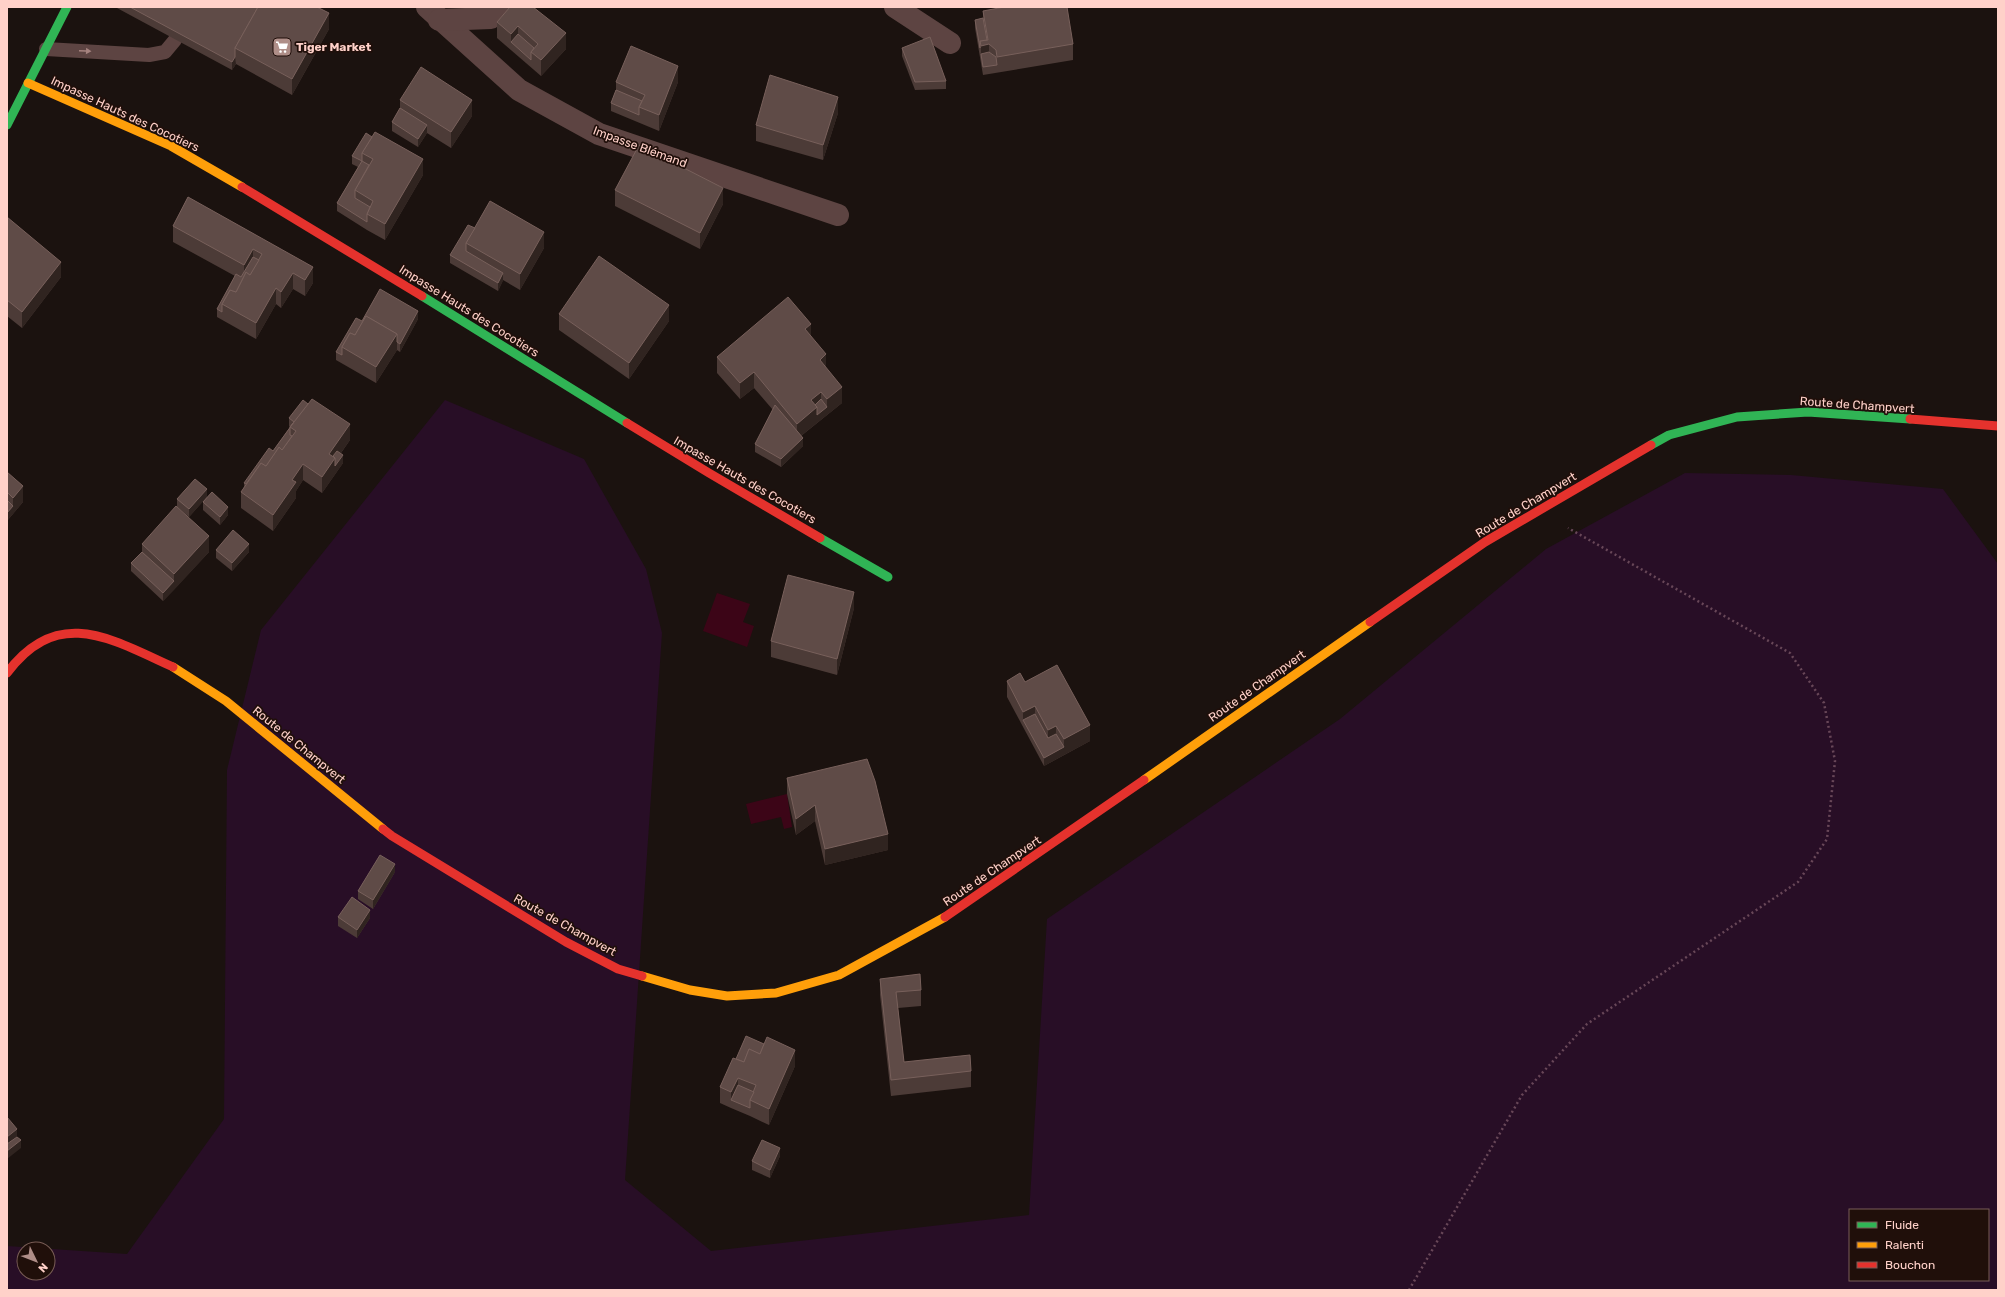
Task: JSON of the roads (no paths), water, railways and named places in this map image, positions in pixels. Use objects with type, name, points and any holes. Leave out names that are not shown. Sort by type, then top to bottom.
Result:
[{"type":"street","points":[[7,125],[67,7]]},
{"type":"street","points":[[433,13],[491,18],[502,7]]},
{"type":"street","points":[[895,7],[950,43]]},
{"type":"street","name":"Impasse Blémand","points":[[433,13],[519,90],[599,134],[838,215]]},
{"type":"street","name":"Impasse Hauts des Cocotiers","points":[[28,83],[171,146],[276,204],[709,473],[888,577]]},
{"type":"street","name":"Route de Champvert","points":[[7,673],[16,662],[42,640],[57,634],[74,632],[115,640],[173,667],[226,700],[392,836],[566,942],[618,968],[690,990],[727,996],[776,993],[839,975],[956,911],[1485,542],[1669,435],[1737,417],[1808,412],[1998,426]]},
{"type":"lane","points":[[46,49],[149,55],[166,52],[175,40]]},
{"type":"place","name":"Tiger Market","points":[[282,47]]}]
